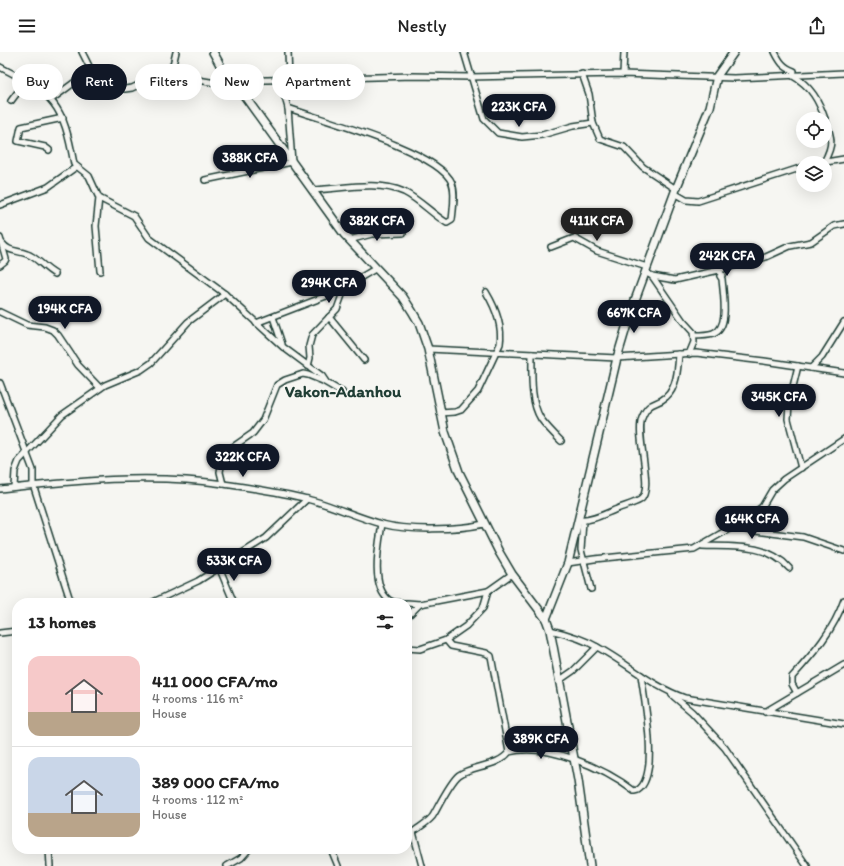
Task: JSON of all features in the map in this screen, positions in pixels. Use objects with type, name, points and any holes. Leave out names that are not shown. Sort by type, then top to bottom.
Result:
[{"type":"main road","points":[[213,52],[220,64]]},
{"type":"main road","points":[[546,619],[568,563],[581,521],[617,358],[646,269],[675,191],[710,107],[717,76],[734,52]]},
{"type":"main road","points":[[247,100],[349,240],[403,297],[419,323],[428,349],[445,432],[459,472],[484,524],[512,574],[546,619],[550,630],[574,760],[590,866]]},
{"type":"street","points":[[82,52],[88,64]]},
{"type":"street","points":[[168,64],[176,52]]},
{"type":"street","points":[[288,52],[288,64]]},
{"type":"street","points":[[464,52],[470,77],[484,119],[498,133],[522,137],[542,135],[580,124],[593,123]]},
{"type":"street","points":[[623,74],[624,52]]},
{"type":"street","points":[[775,52],[784,67],[794,71],[793,76]]},
{"type":"street","points":[[0,67],[12,73]]},
{"type":"street","points":[[365,77],[623,74],[717,76],[734,78],[844,73]]},
{"type":"street","points":[[582,74],[589,94],[593,123],[600,139],[624,147],[643,167],[686,200],[698,201],[796,169]]},
{"type":"street","points":[[793,76],[804,82],[811,91],[822,112]]},
{"type":"street","points":[[53,100],[67,128],[76,167],[89,176],[99,198],[96,226],[100,271]]},
{"type":"street","points":[[205,180],[292,162],[288,108],[286,100]]},
{"type":"street","points":[[288,108],[370,136],[426,159],[446,174],[452,183],[452,220],[447,223],[416,199],[390,187],[372,186],[312,190]]},
{"type":"street","points":[[49,150],[45,147],[18,141],[21,127],[63,118]]},
{"type":"street","points":[[832,161],[844,159]]},
{"type":"street","points":[[0,205],[48,187],[76,167]]},
{"type":"street","points":[[99,198],[134,216],[149,238],[225,294],[283,347],[322,376],[326,382]]},
{"type":"street","points":[[652,276],[675,280],[720,270],[766,257],[790,246],[811,242],[834,226],[844,224]]},
{"type":"street","points":[[349,240],[372,234],[403,233]]},
{"type":"street","points":[[551,246],[574,238],[597,251],[646,269],[682,320],[693,332],[693,346],[689,354]]},
{"type":"street","points":[[0,266],[6,259],[1,240]]},
{"type":"street","points":[[1,240],[11,251],[28,254],[46,269],[55,274]]},
{"type":"street","points":[[256,323],[334,293],[375,269]]},
{"type":"street","points":[[694,336],[714,334],[720,328],[724,316],[722,279],[720,276],[722,275],[720,270]]},
{"type":"street","points":[[308,366],[310,358],[309,346],[312,335],[337,309],[345,287]]},
{"type":"street","points":[[440,413],[461,410],[478,391],[496,352],[501,338],[498,317],[486,292]]},
{"type":"street","points":[[14,487],[19,461],[62,415],[100,388],[141,370],[151,363],[188,322],[225,294]]},
{"type":"street","points":[[0,312],[29,326],[46,327],[53,330],[78,365],[100,388]]},
{"type":"street","points":[[273,317],[283,347]]},
{"type":"street","points":[[329,317],[364,360]]},
{"type":"street","points":[[811,368],[822,357],[844,322]]},
{"type":"street","points":[[428,349],[617,358],[689,354],[738,358],[844,373]]},
{"type":"street","points":[[532,354],[533,389],[537,411],[542,420],[560,441]]},
{"type":"street","points":[[591,590],[583,561],[581,521],[640,500],[645,495],[646,478],[643,462],[641,421],[649,405],[668,396],[675,380],[679,354]]},
{"type":"street","points":[[798,366],[789,403],[788,419],[801,468]]},
{"type":"street","points":[[222,484],[220,472],[222,460],[227,451],[253,433],[260,424],[277,385],[285,380],[303,374],[326,382],[342,392]]},
{"type":"street","points":[[0,383],[33,470],[33,484],[69,598]]},
{"type":"street","points":[[568,563],[689,550],[701,546],[762,507],[772,490],[844,439]]},
{"type":"street","points":[[0,489],[33,484],[160,479],[222,484],[307,499],[382,524],[417,528],[484,524]]},
{"type":"street","points":[[162,598],[169,593],[198,581],[272,533],[307,499]]},
{"type":"street","points":[[382,524],[376,563],[379,580],[388,598]]},
{"type":"street","points":[[736,524],[740,528],[747,530],[803,537],[844,551]]},
{"type":"street","points":[[701,546],[762,550],[776,556],[789,568]]},
{"type":"street","points":[[219,568],[232,598]]},
{"type":"street","points":[[412,603],[420,604],[488,591],[512,574]]},
{"type":"street","points":[[412,648],[420,649],[446,640],[466,626],[483,608],[488,591]]},
{"type":"street","points":[[798,693],[792,684],[792,677],[810,658],[835,623],[844,600]]},
{"type":"street","points":[[412,612],[420,604]]},
{"type":"street","points":[[550,630],[570,635],[597,647],[670,693],[692,712],[725,748],[807,866]]},
{"type":"street","points":[[0,633],[12,632]]},
{"type":"street","points":[[446,640],[451,646],[486,653],[491,656],[508,752]]},
{"type":"street","points":[[560,680],[578,666],[597,647]]},
{"type":"street","points":[[765,712],[844,665]]},
{"type":"street","points":[[422,866],[413,832],[434,816],[437,807],[460,775],[490,764],[508,752],[518,749],[538,750],[588,765],[634,791],[642,788],[651,760],[641,675]]},
{"type":"street","points":[[670,693],[699,701],[844,724]]},
{"type":"street","points":[[49,854],[50,866]]},
{"type":"street","points":[[227,866],[241,858],[245,854]]},
{"type":"street","points":[[333,854],[338,866]]},
{"type":"district","name":"Vakon-Adanhou","points":[[343,391]]}]
